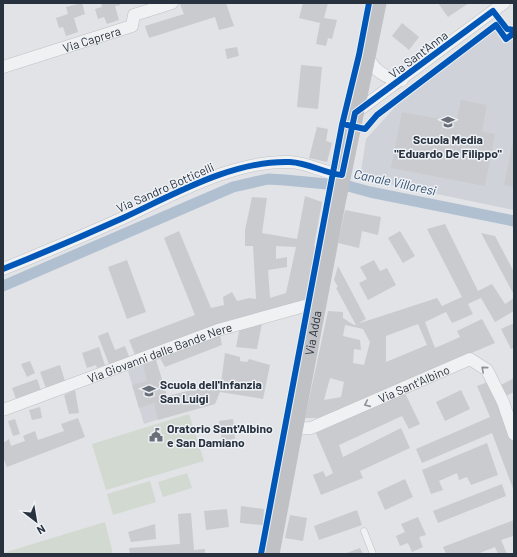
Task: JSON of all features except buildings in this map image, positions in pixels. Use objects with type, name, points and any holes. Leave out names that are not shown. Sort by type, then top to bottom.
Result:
[{"type":"main road","name":"Via Adda","points":[[271,554],[337,203],[378,3]]},
{"type":"street","name":"Via Caprera","points":[[3,67],[132,26],[134,15],[172,3]]},
{"type":"street","name":"Via Sant'Anna","points":[[355,113],[402,80],[504,3]]},
{"type":"street","name":"Via Sant'Anna","points":[[367,56],[372,66],[393,79],[402,80]]},
{"type":"street","name":"Via Sandro Botticelli","points":[[3,269],[177,193],[237,169],[268,163],[306,163],[342,179]]},
{"type":"street","name":"Via Giovanni dalle Bande Nere","points":[[3,410],[218,330],[318,301]]},
{"type":"street","name":"Via Sant'Albino","points":[[294,429],[311,428],[470,359],[487,370],[508,400]]},
{"type":"street","points":[[508,400],[514,434]]},
{"type":"lane","points":[[493,12],[507,29],[514,30]]},
{"type":"lane","points":[[364,531],[373,554]]},
{"type":"shaded area","name":"Scuola Media \"Eduardo De Filippo\"","points":[[494,29],[504,44],[511,38],[514,43],[514,210],[360,178],[366,139],[397,105]]},
{"type":"shaded area","name":"Scuola dell'Infanzia San Luigi","points":[[156,360],[172,415],[144,424],[128,371]]},
{"type":"shaded area","points":[[189,414],[204,461],[106,490],[92,444]]},
{"type":"shaded area","points":[[187,473],[192,488],[163,497],[158,482]]},
{"type":"shaded area","points":[[150,481],[156,502],[113,515],[107,494]]},
{"type":"shaded area","points":[[105,522],[113,554],[3,554],[3,553]]},
{"type":"waterway","name":"Canale Villoresi","points":[[3,286],[233,187],[268,179],[348,186],[370,192],[514,221]]},
{"type":"cycle path","points":[[261,554],[342,125],[359,55],[369,3]]},
{"type":"cycle path","points":[[3,269],[48,251],[183,190],[225,173],[269,163],[290,162],[304,164],[342,175],[355,113],[493,11],[507,29],[514,30]]},
{"type":"cycle path","points":[[347,125],[365,129],[377,115],[496,25],[506,39],[514,33]]},
{"type":"place","name":"Scuola Media \"Eduardo De Filippo\"","points":[[448,122]]},
{"type":"place","name":"Scuola dell'Infanzia San Luigi","points":[[149,391]]},
{"type":"place","name":"Oratorio Sant'Albino e San Damiano","points":[[156,435]]}]
